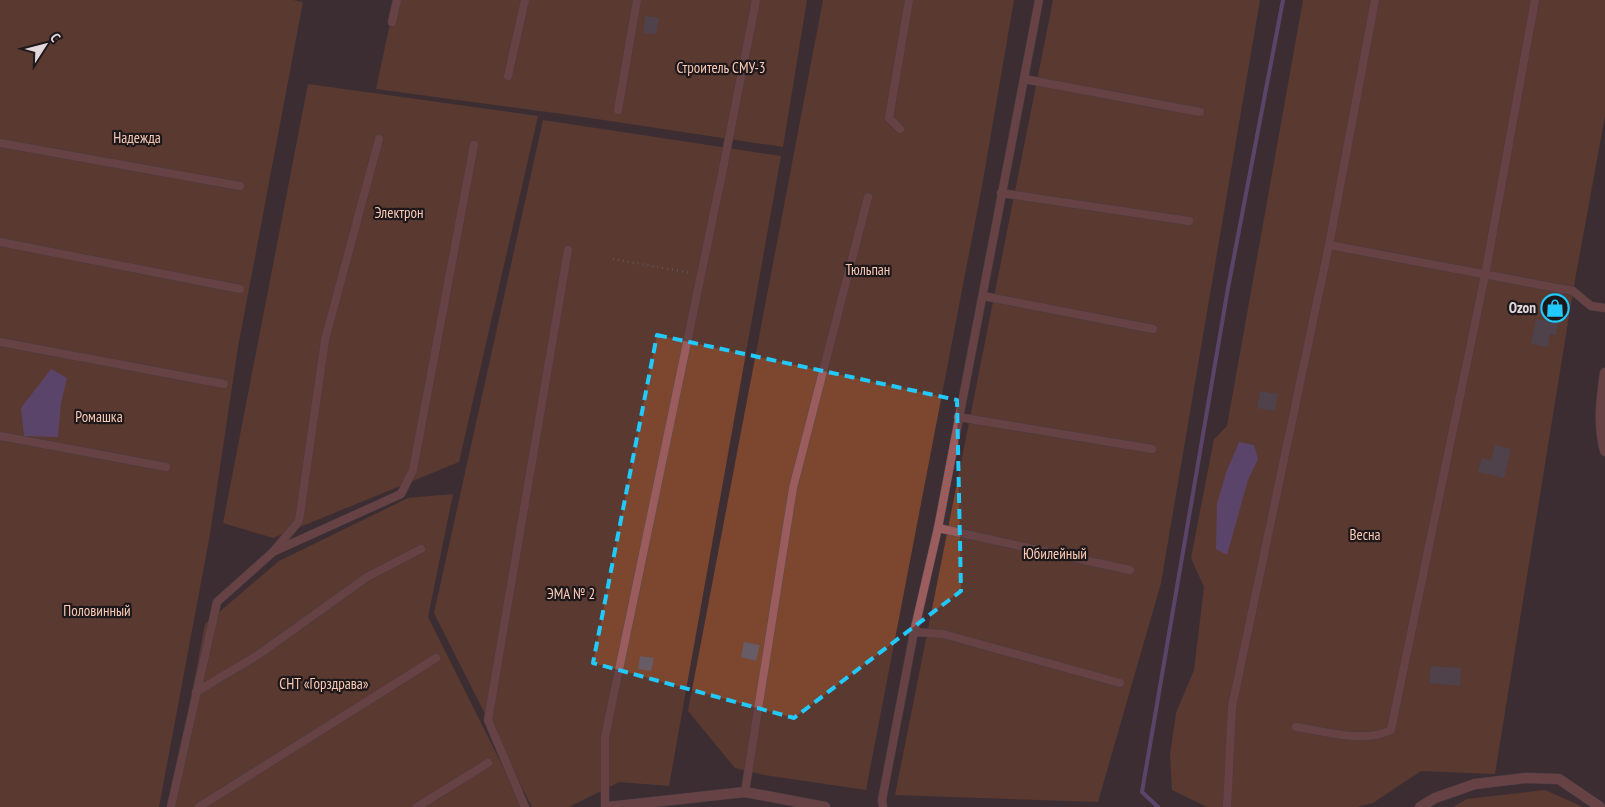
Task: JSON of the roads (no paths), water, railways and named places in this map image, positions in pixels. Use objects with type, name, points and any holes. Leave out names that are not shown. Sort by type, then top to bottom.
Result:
[{"type":"street","points":[[1605,373],[1600,411],[1601,437],[1605,451]]},
{"type":"street","points":[[1420,807],[1436,798],[1475,784],[1526,778],[1559,779],[1600,807]]},
{"type":"street","points":[[608,807],[745,792],[825,807]]},
{"type":"lane","points":[[392,22],[397,0]]},
{"type":"lane","points":[[508,76],[525,0]]},
{"type":"lane","points":[[618,110],[637,0]]},
{"type":"lane","points":[[604,807],[604,737],[723,169],[756,0]]},
{"type":"lane","points":[[900,128],[889,118],[909,0]]},
{"type":"lane","points":[[883,807],[882,800],[914,632],[938,528],[1039,0]]},
{"type":"lane","points":[[1227,807],[1232,707],[1330,245],[1375,0]]},
{"type":"lane","points":[[1296,727],[1360,736],[1380,736],[1391,730],[1485,275],[1535,0]]},
{"type":"lane","points":[[1024,79],[1200,112]]},
{"type":"lane","points":[[171,807],[217,602],[273,552],[299,521],[325,340],[379,139]]},
{"type":"lane","points":[[0,143],[240,186]]},
{"type":"lane","points":[[273,552],[401,494],[413,470],[474,145]]},
{"type":"lane","points":[[1002,193],[1189,221]]},
{"type":"lane","points":[[745,792],[793,488],[868,197]]},
{"type":"lane","points":[[0,242],[240,289]]},
{"type":"lane","points":[[1330,245],[1572,292],[1591,306],[1605,308]]},
{"type":"lane","points":[[525,807],[488,720],[568,250]]},
{"type":"lane","points":[[983,296],[1153,329]]},
{"type":"lane","points":[[0,342],[224,384]]},
{"type":"lane","points":[[958,417],[1152,449]]},
{"type":"lane","points":[[0,436],[166,467]]},
{"type":"lane","points":[[938,528],[1130,570]]},
{"type":"lane","points":[[196,692],[258,655],[367,577],[421,549]]},
{"type":"lane","points":[[914,632],[943,634],[1120,683]]},
{"type":"lane","points":[[199,807],[436,658]]},
{"type":"lane","points":[[417,807],[488,763]]},
{"type":"waterway","points":[[1158,807],[1142,792],[1228,288],[1283,0]]},
{"type":"place","name":"Ozon","points":[[1555,308]]},
{"type":"park label","name":"Строитель СМУ-3","points":[[721,68]]},
{"type":"park label","name":"Надежда","points":[[137,138]]},
{"type":"park label","name":"Электрон","points":[[399,213]]},
{"type":"park label","name":"Тюльпан","points":[[868,270]]},
{"type":"park label","name":"Ромашка","points":[[99,417]]},
{"type":"park label","name":"Весна","points":[[1365,535]]},
{"type":"park label","name":"Юбилейный","points":[[1055,554]]},
{"type":"park label","name":"ЭМА № 2","points":[[571,594]]},
{"type":"park label","name":"Половинный","points":[[97,611]]},
{"type":"park label","name":"СНТ «Горздрава»","points":[[324,684]]}]
